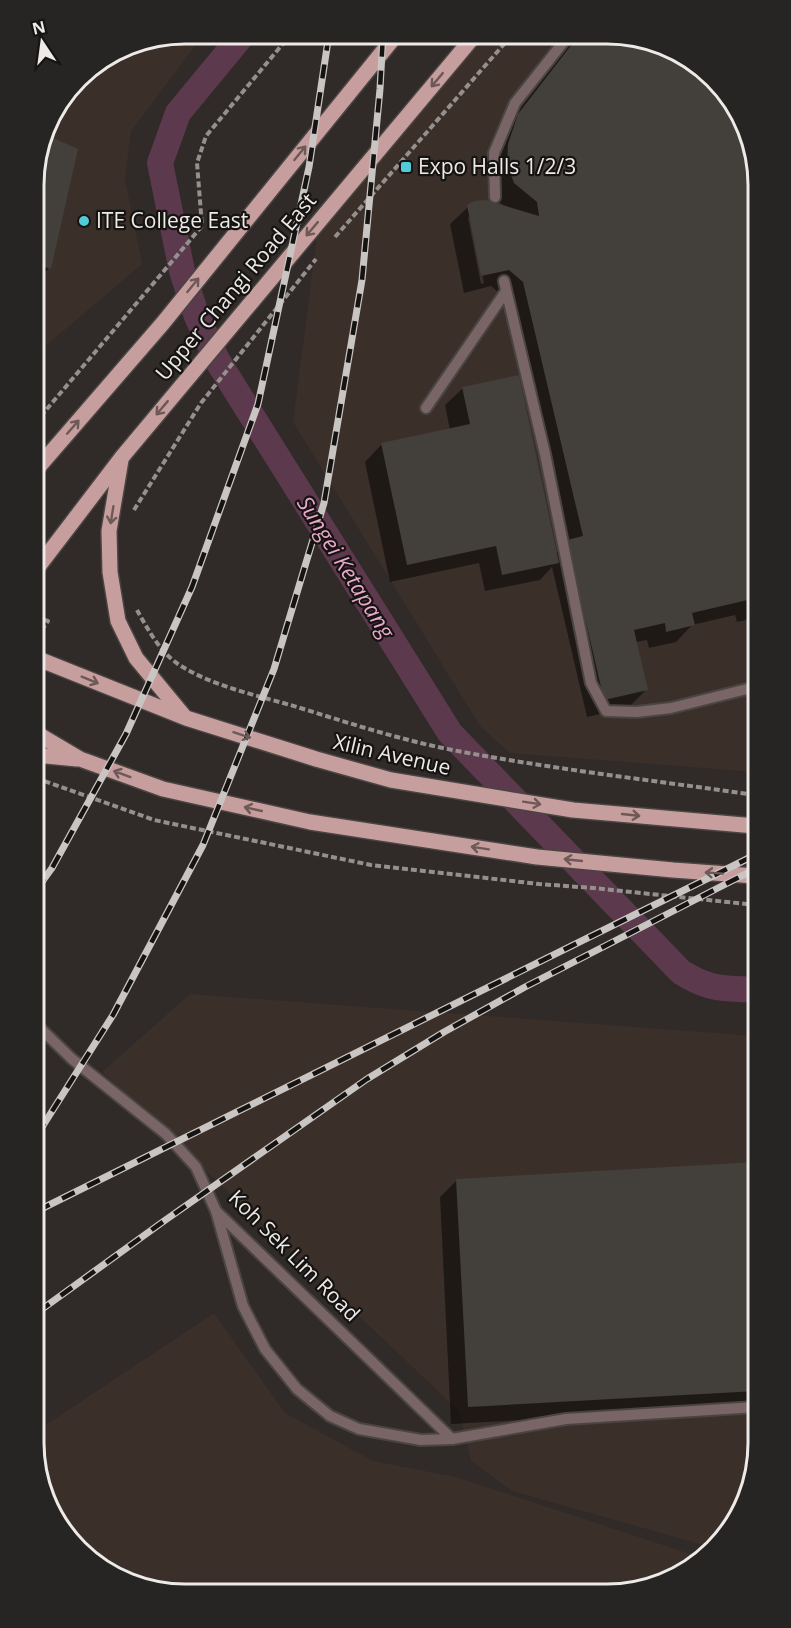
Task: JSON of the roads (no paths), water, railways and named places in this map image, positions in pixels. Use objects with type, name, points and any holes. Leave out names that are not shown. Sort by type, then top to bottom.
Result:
[{"type":"main road","name":"Upper Changi Road East","points":[[44,461],[163,323],[389,44]]},
{"type":"main road","name":"Upper Changi Road East","points":[[44,561],[122,457],[199,363],[467,44]]},
{"type":"main road","points":[[122,457],[109,531],[110,572],[118,621],[135,658],[186,718]]},
{"type":"main road","name":"Xilin Avenue","points":[[44,661],[186,718],[391,780],[573,810],[747,825]]},
{"type":"main road","points":[[44,737],[80,759],[163,789],[310,822],[537,857],[747,875]]},
{"type":"main road","points":[[44,757],[80,759]]},
{"type":"lane","points":[[495,197],[494,153],[514,103],[562,44]]},
{"type":"lane","points":[[426,408],[505,286],[545,454],[591,683],[606,711],[637,712],[671,708],[748,689]]},
{"type":"lane","name":"Koh Sek Lim Road","points":[[43,1031],[72,1059],[166,1134],[196,1167],[216,1211],[452,1439]]},
{"type":"lane","points":[[216,1211],[243,1306],[265,1349],[297,1389],[330,1416],[359,1429],[421,1440],[452,1439],[566,1419],[747,1408]]},
{"type":"waterway","name":"Sungei Ketapang","points":[[235,44],[178,113],[160,163],[182,271],[196,314],[217,360],[450,733],[681,972],[708,985],[747,989]]},
{"type":"railway","points":[[43,880],[126,734],[192,587],[258,404],[309,167],[327,44]]},
{"type":"railway","points":[[43,1125],[113,1015],[203,845],[274,669],[324,503],[362,280],[382,44]]},
{"type":"railway","points":[[43,1208],[747,859]]},
{"type":"railway","points":[[43,1308],[367,1079],[444,1032],[525,987],[747,873]]},
{"type":"place","name":"Expo Halls 1/2/3","points":[[406,167]]},
{"type":"place","name":"ITE College East","points":[[84,221]]}]
